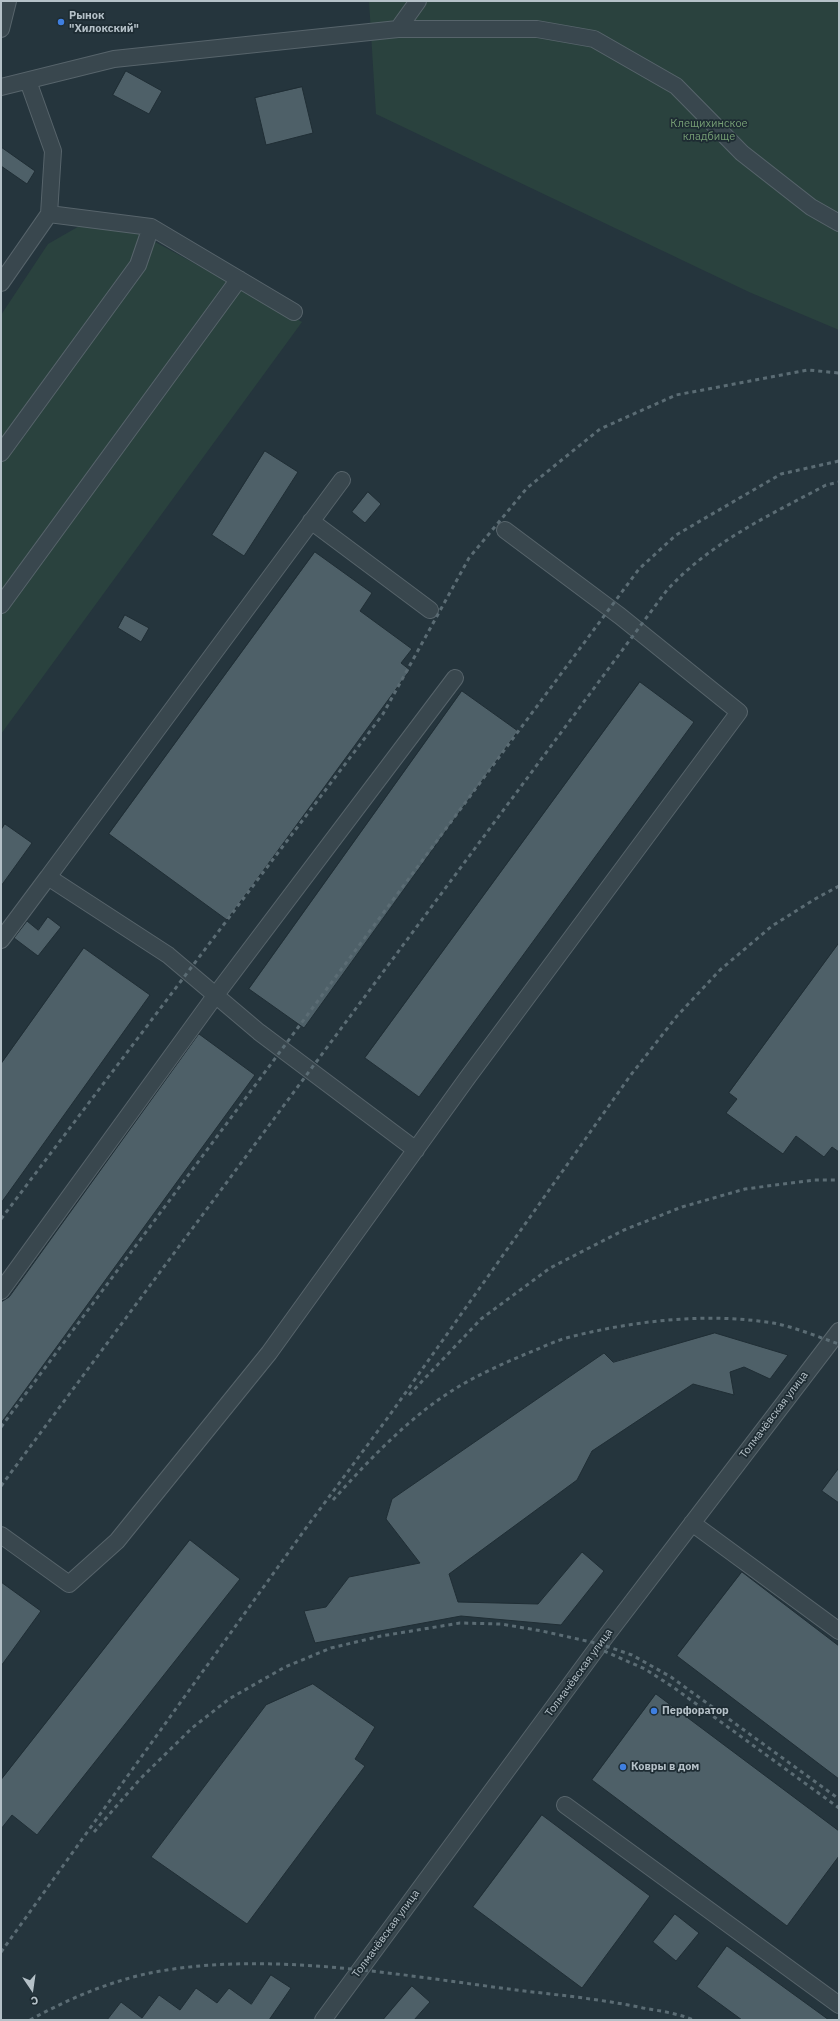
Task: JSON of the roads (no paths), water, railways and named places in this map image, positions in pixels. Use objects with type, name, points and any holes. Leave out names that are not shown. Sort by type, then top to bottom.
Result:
[{"type":"street","points":[[1,29],[8,1]]},
{"type":"street","points":[[398,29],[418,1]]},
{"type":"street","points":[[1,87],[114,59],[398,29],[537,29],[594,39],[676,86],[742,153],[812,207],[839,223]]},
{"type":"street","points":[[1,283],[49,214],[53,151],[28,81]]},
{"type":"street","points":[[49,214],[152,227],[294,312]]},
{"type":"street","points":[[1,453],[138,265],[152,227]]},
{"type":"street","points":[[1,605],[239,279]]},
{"type":"street","points":[[1,940],[342,480]]},
{"type":"street","points":[[312,521],[430,610]]},
{"type":"street","points":[[1,1534],[69,1584],[117,1541],[269,1354],[416,1150],[739,712],[620,616],[505,530]]},
{"type":"street","points":[[1,1291],[215,996],[455,678]]},
{"type":"street","points":[[48,877],[168,955],[259,1032],[416,1150]]},
{"type":"street","name":"Толмачёвская улица","points":[[323,2020],[600,1644],[839,1331]]},
{"type":"street","points":[[692,1523],[839,1631]]},
{"type":"street","points":[[565,1805],[839,2005]]},
{"type":"railway","points":[[1,1219],[383,714],[469,558],[527,488],[600,429],[676,395],[808,370],[839,373]]},
{"type":"railway","points":[[1,1427],[639,569],[676,535],[781,474],[839,461]]},
{"type":"railway","points":[[1,1486],[667,590],[684,573],[703,558],[742,531],[826,485],[839,482]]},
{"type":"railway","points":[[1,1952],[306,1528],[389,1416],[630,1076],[677,1016],[720,970],[772,926],[839,886]]},
{"type":"railway","points":[[409,1395],[481,1319],[550,1268],[624,1230],[682,1207],[745,1189],[814,1180],[839,1180]]},
{"type":"railway","points":[[333,1500],[392,1439],[408,1424],[441,1398],[487,1371],[566,1338],[643,1323],[695,1318],[721,1318],[773,1323],[839,1344]]},
{"type":"railway","points":[[94,1832],[140,1779],[192,1728],[229,1699],[285,1667],[331,1648],[381,1636],[460,1623],[501,1624],[542,1631],[600,1644],[632,1655],[671,1677],[839,1799]]},
{"type":"railway","points":[[604,1651],[645,1669],[673,1687],[839,1808]]},
{"type":"railway","points":[[30,2020],[88,1992],[119,1981],[150,1973],[194,1967],[239,1964],[286,1964],[380,1972],[611,2002],[668,2012],[693,2020]]},
{"type":"place","name":"Рынок \"Хилокский\"","points":[[61,22]]},
{"type":"place","name":"Перфоратор","points":[[654,1711]]},
{"type":"place","name":"Ковры в дом","points":[[623,1767]]},
{"type":"park label","name":"Клещихинское кладбище","points":[[709,130]]}]
